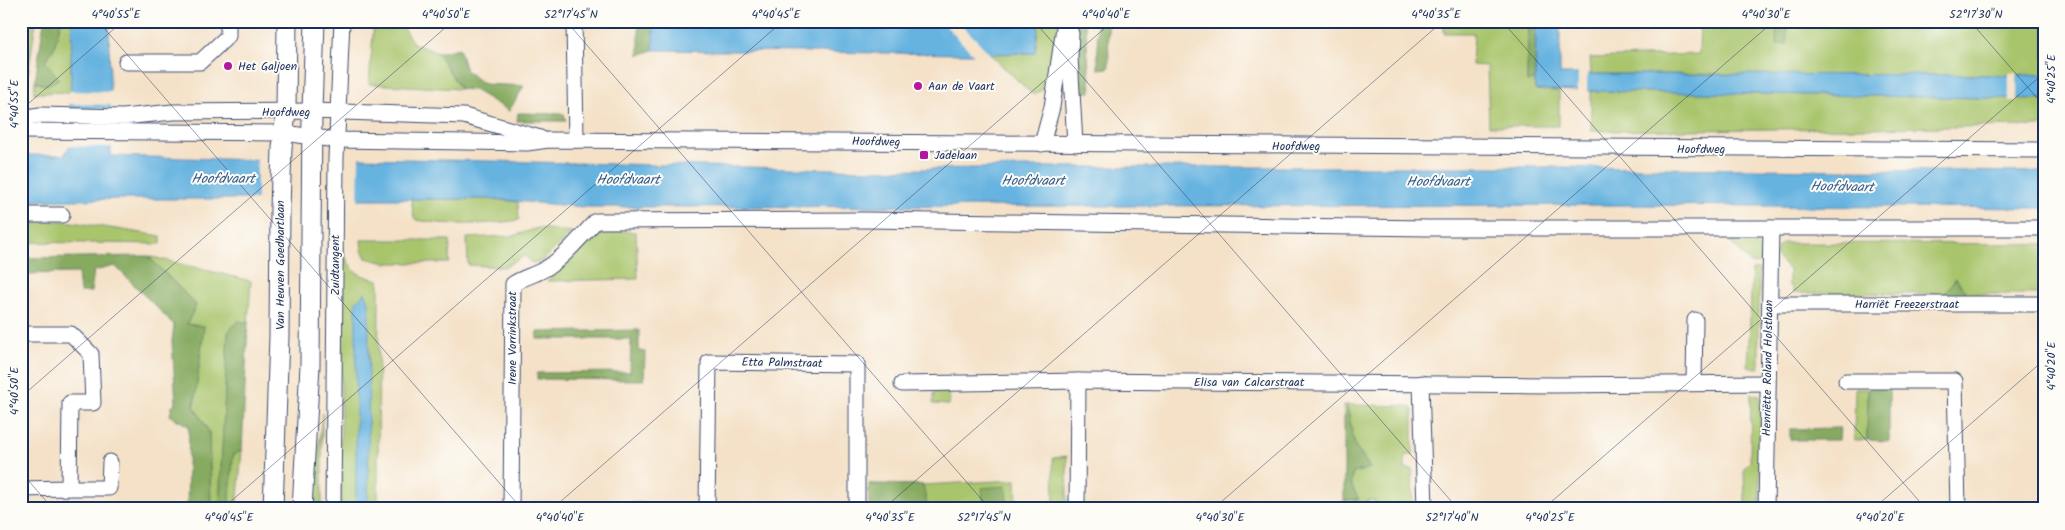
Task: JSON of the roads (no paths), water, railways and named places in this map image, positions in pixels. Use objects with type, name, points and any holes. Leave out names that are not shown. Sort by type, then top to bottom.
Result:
[{"type":"main road","name":"Van Heuven Goedhartlaan","points":[[273,509],[280,336],[280,209],[286,112],[287,21]]},
{"type":"main road","points":[[302,509],[310,365],[312,111],[315,21]]},
{"type":"street","points":[[126,62],[200,62],[228,36],[228,21]]},
{"type":"street","name":"Zuidtangent","points":[[333,509],[336,144],[342,21]]},
{"type":"street","points":[[574,21],[576,140]]},
{"type":"street","points":[[1042,144],[1052,107],[1066,21]]},
{"type":"street","points":[[1071,21],[1070,57],[1074,144]]},
{"type":"street","name":"Hoofdweg","points":[[21,118],[58,115],[123,117],[173,112],[312,111],[464,116],[548,140]]},
{"type":"street","name":"Hoofdweg","points":[[21,131],[122,133],[336,144],[527,143],[548,140],[576,140],[2044,150]]},
{"type":"street","points":[[21,215],[62,215]]},
{"type":"street","name":"Irene Vorrinkstraat","points":[[511,504],[512,284],[523,277],[541,271],[554,262],[596,221],[865,220],[1429,228],[1771,228]]},
{"type":"street","points":[[1771,228],[2044,228]]},
{"type":"street","name":"Henriëtte Roland Holstlaan","points":[[1766,509],[1771,228]]},
{"type":"street","name":"Harriët Freezerstraat","points":[[1770,304],[2044,304]]},
{"type":"street","points":[[1694,383],[1695,320]]},
{"type":"street","points":[[21,334],[71,334],[91,354],[93,404],[70,403],[69,488]]},
{"type":"street","name":"Etta Palmstraat","points":[[707,509],[709,362],[857,364],[857,509]]},
{"type":"street","points":[[1078,381],[1078,509]]},
{"type":"street","name":"Elisa van Calcarstraat","points":[[902,384],[1078,381],[1556,385],[1767,383]]},
{"type":"street","points":[[1846,381],[1955,382],[1958,509]]},
{"type":"street","points":[[1421,384],[1425,509]]},
{"type":"street","points":[[21,489],[109,488],[110,462]]},
{"type":"water","name":"Hoofdvaart","points":[[72,21],[109,21],[111,156],[256,160],[360,158],[873,170],[1028,167],[1546,167],[2044,172],[2044,208],[1630,205],[584,207],[492,199],[120,199],[21,201],[21,155],[64,155],[69,147]]},
{"type":"water","points":[[654,21],[764,21],[803,24],[898,21],[914,26],[944,24],[961,26],[975,21],[1039,21],[1035,53],[967,54],[653,50]]},
{"type":"water","points":[[1536,21],[1560,21],[1560,74],[2044,75],[2044,99],[1535,90]]},
{"type":"water","points":[[365,292],[369,302],[368,509],[356,509],[356,302]]},
{"type":"place","name":"Het Galjoen","points":[[228,66]]},
{"type":"place","name":"Aan de Vaart","points":[[918,86]]},
{"type":"place","name":"Jadelaan","points":[[924,155]]}]
